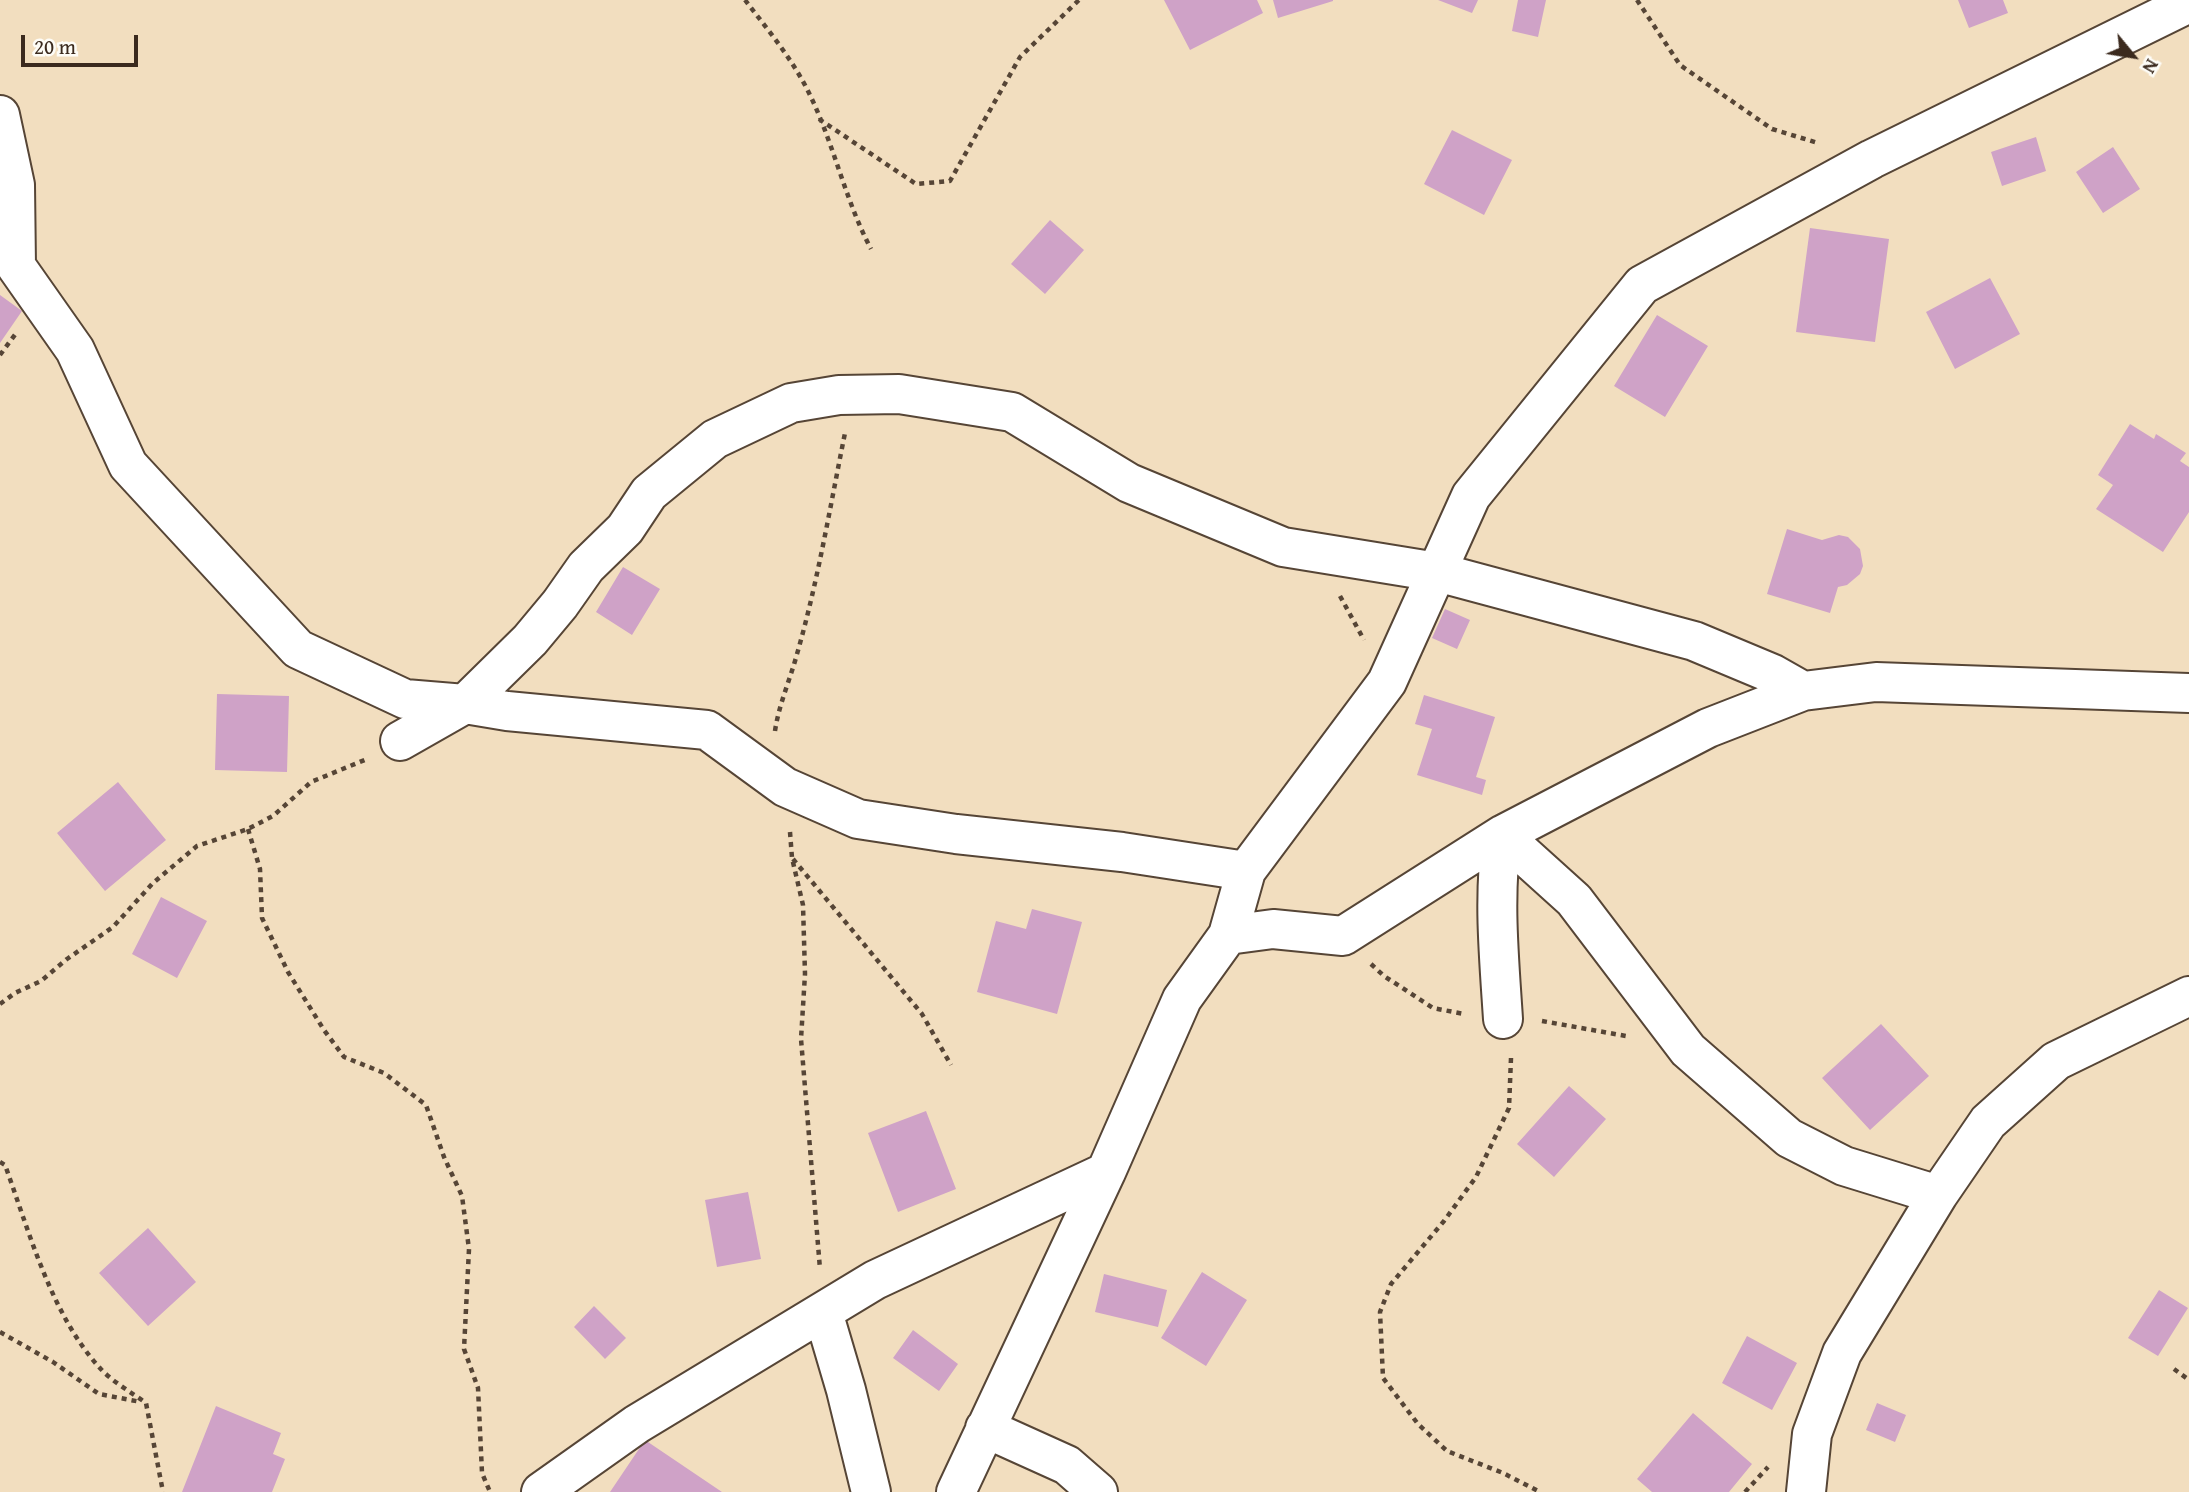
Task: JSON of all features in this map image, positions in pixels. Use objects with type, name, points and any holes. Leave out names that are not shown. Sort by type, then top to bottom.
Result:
[{"type":"street","points":[[957,1492],[1106,1172],[1182,999],[1228,935],[1246,871],[1387,682],[1471,496],[1642,285],[1872,159],[2189,3]]},
{"type":"street","points":[[0,115],[15,185],[16,266],[75,350],[128,465],[298,649],[405,699],[466,704],[508,712],[707,730],[785,787],[858,819],[956,834],[1122,852],[1246,871]]},
{"type":"street","points":[[400,741],[466,704],[530,640],[586,567],[625,528],[649,492],[715,439],[791,403],[839,395],[899,394],[1012,412],[1129,483],[1283,547],[1437,572],[1694,641],[1773,674],[1803,691]]},
{"type":"street","points":[[1228,935],[1273,929],[1343,936],[1502,835],[1708,728],[1803,691],[1877,682],[2189,693]]},
{"type":"street","points":[[1502,835],[1497,872],[1497,930],[1503,1019]]},
{"type":"street","points":[[1502,835],[1574,900],[1688,1050],[1788,1138],[1844,1166],[1938,1195]]},
{"type":"street","points":[[1806,1492],[1812,1434],[1842,1353],[1938,1195],[1988,1122],[2056,1061],[2189,996]]},
{"type":"street","points":[[541,1492],[637,1424],[876,1280],[1106,1172]]},
{"type":"street","points":[[822,1312],[846,1390],[871,1492]]},
{"type":"street","points":[[985,1428],[1067,1465],[1098,1492]]},
{"type":"path","points":[[745,0],[778,43],[803,83],[858,224],[871,249]]},
{"type":"path","points":[[819,120],[916,184],[950,181],[1020,57],[1079,0]]},
{"type":"path","points":[[1637,0],[1680,65],[1772,129],[1872,159]]},
{"type":"path","points":[[822,1312],[818,1225],[801,1039],[805,974],[803,905],[792,858],[785,787],[773,740],[778,708],[797,655],[827,530],[848,418],[858,395]]},
{"type":"path","points":[[1332,556],[1328,570],[1387,682]]},
{"type":"path","points":[[0,1004],[15,993],[41,981],[66,959],[113,927],[153,883],[197,846],[248,829],[273,816],[311,782],[372,757],[400,741]]},
{"type":"path","points":[[248,829],[260,869],[262,918],[288,972],[344,1057],[384,1073],[426,1105],[444,1157],[462,1196],[469,1249],[464,1349],[478,1388],[482,1473],[490,1492]]},
{"type":"path","points":[[792,858],[922,1014],[951,1065]]},
{"type":"path","points":[[1503,1019],[1511,1058],[1509,1108],[1476,1177],[1444,1221],[1391,1284],[1380,1312],[1382,1378],[1418,1424],[1447,1451],[1503,1473],[1541,1492]]},
{"type":"path","points":[[0,1162],[5,1165],[34,1248],[60,1311],[100,1370],[146,1403],[163,1492]]},
{"type":"path","points":[[0,1332],[53,1362],[99,1394],[146,1403]]},
{"type":"path","points":[[2174,1369],[2189,1380]]},
{"type":"building","points":[[1164,0],[1257,0],[1263,13],[1190,50]]},
{"type":"building","points":[[1273,0],[1333,0],[1333,1],[1278,18]]},
{"type":"building","points":[[1438,0],[1478,0],[1472,13]]},
{"type":"building","points":[[1518,0],[1546,0],[1538,37],[1512,31]]},
{"type":"building","points":[[1958,0],[2003,0],[2008,13],[1969,28]]},
{"type":"building","points":[[1452,130],[1512,160],[1484,215],[1424,184]]},
{"type":"building","points":[[2036,137],[2046,171],[2002,186],[1991,152]]},
{"type":"building","points":[[2113,147],[2140,189],[2103,213],[2076,172]]},
{"type":"building","points":[[1050,220],[1084,250],[1045,294],[1011,264]]},
{"type":"building","points":[[1810,228],[1889,239],[1875,342],[1796,332]]},
{"type":"building","points":[[1990,278],[2020,334],[1955,369],[1926,312]]},
{"type":"building","points":[[0,295],[22,311],[0,343]]},
{"type":"building","points":[[1657,315],[1708,346],[1665,417],[1614,386]]},
{"type":"building","points":[[2130,424],[2154,439],[2156,434],[2186,453],[2180,461],[2189,467],[2189,512],[2163,552],[2096,509],[2113,485],[2098,475]]},
{"type":"building","points":[[1787,529],[1822,540],[1839,535],[1848,537],[1860,549],[1863,566],[1860,574],[1847,585],[1838,587],[1830,613],[1767,594]]},
{"type":"building","points":[[623,567],[660,589],[632,635],[596,612]]},
{"type":"building","points":[[1445,609],[1470,620],[1457,649],[1432,638]]},
{"type":"building","points":[[217,694],[289,696],[287,772],[215,770]]},
{"type":"building","points":[[1424,695],[1495,717],[1476,777],[1486,780],[1482,795],[1417,775],[1432,729],[1415,724]]},
{"type":"building","points":[[118,782],[166,840],[105,891],[57,833]]},
{"type":"building","points":[[161,897],[207,921],[177,978],[132,954]]},
{"type":"building","points":[[1032,909],[1082,922],[1057,1014],[977,992],[996,921],[1026,929]]},
{"type":"building","points":[[1881,1024],[1929,1076],[1870,1130],[1822,1078]]},
{"type":"building","points":[[1569,1086],[1606,1119],[1554,1177],[1517,1144]]},
{"type":"building","points":[[926,1111],[956,1189],[898,1212],[868,1133]]},
{"type":"building","points":[[748,1192],[761,1259],[717,1267],[705,1200]]},
{"type":"building","points":[[148,1228],[196,1282],[148,1326],[99,1273]]},
{"type":"building","points":[[1202,1272],[1247,1300],[1206,1366],[1161,1338]]},
{"type":"building","points":[[1104,1274],[1167,1290],[1158,1327],[1095,1312]]},
{"type":"building","points":[[2159,1290],[2188,1308],[2158,1356],[2128,1338]]},
{"type":"building","points":[[594,1306],[626,1338],[605,1359],[574,1327]]},
{"type":"building","points":[[913,1330],[958,1364],[939,1391],[893,1358]]},
{"type":"building","points":[[1747,1336],[1797,1363],[1772,1410],[1722,1383]]},
{"type":"building","points":[[1877,1403],[1906,1415],[1895,1442],[1866,1430]]},
{"type":"building","points":[[216,1406],[281,1433],[273,1454],[285,1459],[272,1492],[182,1492]]},
{"type":"building","points":[[1693,1413],[1752,1464],[1729,1492],[1652,1492],[1637,1479]]},
{"type":"building","points":[[645,1440],[722,1492],[610,1492]]}]
